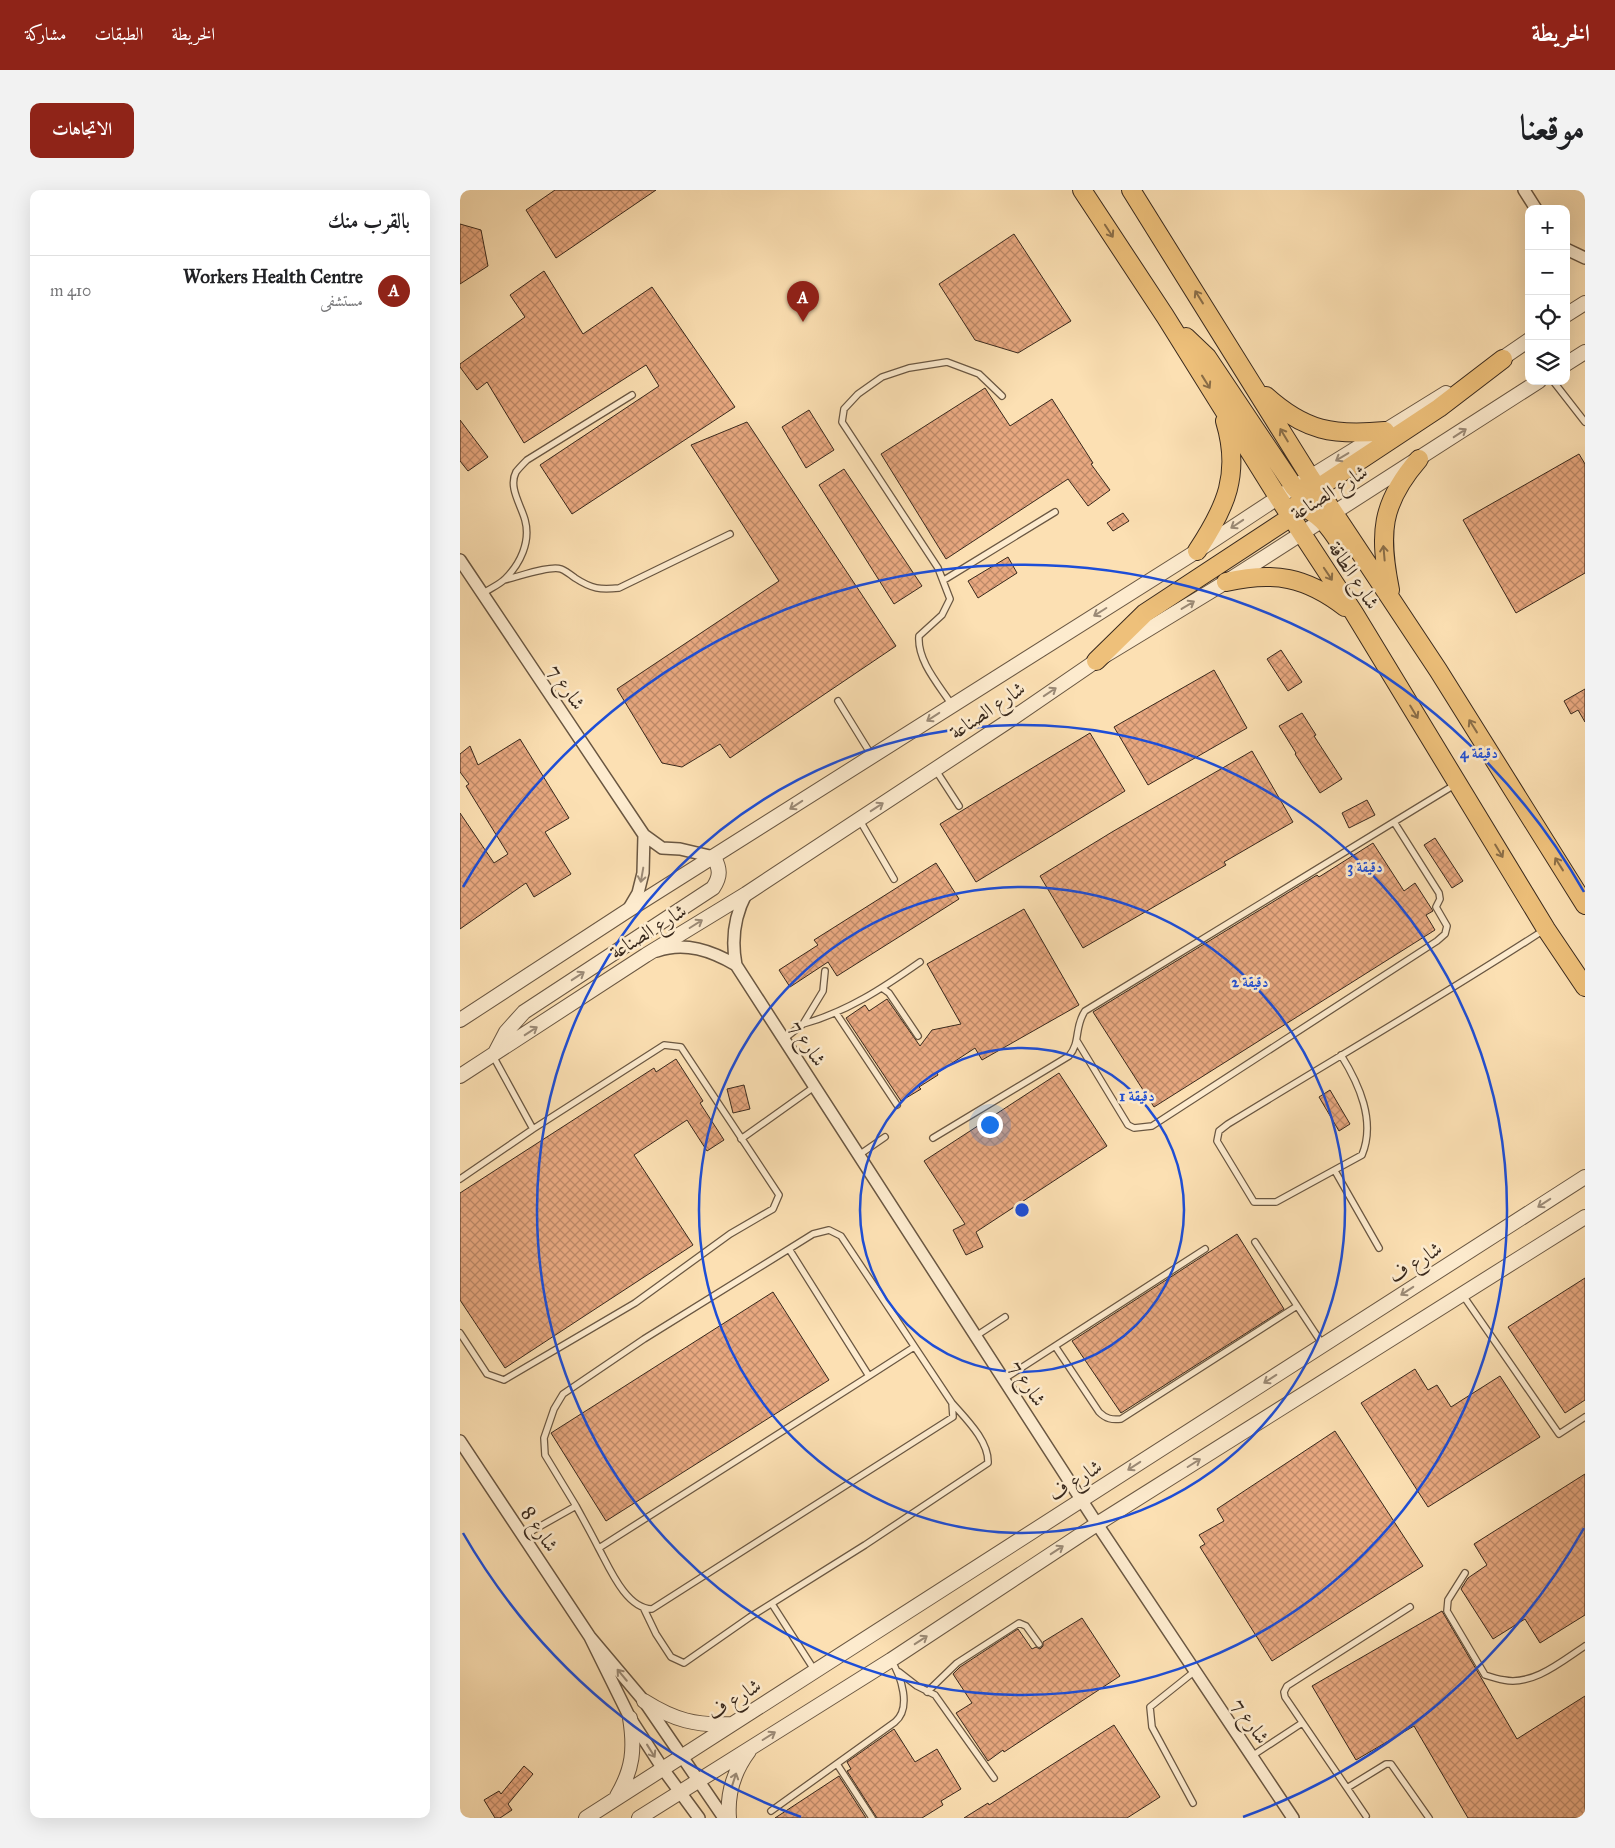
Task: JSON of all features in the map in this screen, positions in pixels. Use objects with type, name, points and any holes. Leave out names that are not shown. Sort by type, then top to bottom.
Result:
[{"type":"main road","points":[[1082,190],[1165,316],[1278,497],[1304,498]]},
{"type":"main road","points":[[1131,190],[1254,386],[1304,498],[1301,534]]},
{"type":"main road","points":[[1165,316],[1207,357],[1304,498],[1329,516],[1395,622],[1411,643],[1438,670]]},
{"type":"main road","points":[[1096,661],[1145,613],[1304,498],[1439,408],[1503,358]]},
{"type":"main road","points":[[1254,386],[1288,415],[1312,427],[1335,433],[1384,432]]},
{"type":"main road","points":[[1197,551],[1224,506],[1231,480],[1232,454],[1228,428],[1220,404]]},
{"type":"main road","points":[[1392,601],[1383,541],[1385,518],[1392,496],[1419,459]]},
{"type":"main road","name":"شارع الطاقة","points":[[1329,516],[1392,601],[1438,670],[1585,905]]},
{"type":"main road","name":"شارع الطاقة","points":[[1301,534],[1354,613],[1546,929],[1585,987]]},
{"type":"main road","points":[[1226,582],[1249,577],[1272,576],[1295,580],[1335,599],[1354,613]]},
{"type":"street","points":[[1524,190],[1533,205]]},
{"type":"street","points":[[1570,250],[1585,258]]},
{"type":"street","points":[[1570,312],[1585,303]]},
{"type":"street","name":"شارع الصناعة","points":[[462,1015],[1197,551],[1278,497],[1304,498],[1384,432],[1525,343]]},
{"type":"street","points":[[1570,361],[1585,352]]},
{"type":"street","name":"شارع الصناعة","points":[[460,1076],[646,955],[746,894],[1096,661],[1226,582],[1534,385]]},
{"type":"street","name":"شارع 7","points":[[460,560],[644,836],[662,848],[680,849],[714,857]]},
{"type":"street","points":[[627,911],[638,893],[643,873],[644,836]]},
{"type":"street","points":[[493,1056],[506,1032],[524,1012],[713,888],[719,880],[720,872],[714,857]]},
{"type":"street","name":"شارع 7","points":[[736,965],[733,936],[737,914],[746,894]]},
{"type":"street","name":"شارع 7","points":[[646,955],[663,949],[682,946],[701,949],[719,955],[736,965],[1097,1524],[1293,1818]]},
{"type":"street","name":"شارع ف","points":[[586,1818],[1585,1177]]},
{"type":"street","points":[[639,1818],[891,1660],[1097,1524],[1585,1217]]},
{"type":"street","name":"شارع 8","points":[[460,1441],[590,1637],[644,1701],[724,1818]]},
{"type":"street","name":"شارع 8","points":[[590,1637],[630,1718],[663,1769],[699,1818]]},
{"type":"street","points":[[644,1701],[664,1713],[686,1722],[709,1726],[732,1724]]},
{"type":"street","points":[[614,1800],[625,1782],[632,1761],[634,1740],[630,1718]]},
{"type":"street","points":[[729,1818],[730,1792],[734,1776],[752,1746]]},
{"type":"lane","points":[[952,705],[923,659],[918,646],[919,636],[942,615],[950,599],[944,580],[842,422],[844,409],[858,394],[882,377],[908,368],[947,362],[979,374],[1002,396]]},
{"type":"lane","points":[[1556,385],[1585,422]]},
{"type":"lane","points":[[482,594],[504,580],[520,559],[527,545],[526,521],[516,498],[514,486],[516,473],[527,460],[632,395]]},
{"type":"lane","points":[[944,580],[1055,512]]},
{"type":"lane","points":[[504,580],[532,574],[546,568],[561,569],[580,581],[600,590],[619,588],[730,534]]},
{"type":"lane","points":[[838,701],[872,756]]},
{"type":"lane","points":[[935,769],[959,806]]},
{"type":"lane","points":[[932,1138],[1069,1056],[1074,1050],[1077,1041],[1078,1025],[1086,1012],[1458,783]]},
{"type":"lane","points":[[859,819],[894,879]]},
{"type":"lane","points":[[1077,1041],[1128,1125],[1134,1128],[1152,1126],[1437,942],[1445,934],[1447,926],[1436,907],[1440,899],[1439,893],[1394,822]]},
{"type":"lane","points":[[1341,1055],[1354,1075],[1362,1094],[1367,1127],[1367,1144],[1362,1155],[1276,1202],[1254,1202],[1217,1141],[1219,1131],[1228,1124],[1546,929]]},
{"type":"lane","points":[[784,1039],[804,1024],[836,1013],[882,988],[920,962]]},
{"type":"lane","points":[[804,1024],[823,991],[825,971]]},
{"type":"lane","points":[[882,988],[889,993],[918,1036]]},
{"type":"lane","points":[[836,1013],[897,1105]]},
{"type":"lane","points":[[460,1179],[533,1129],[664,1045],[680,1048],[707,1085],[741,1139],[780,1195],[773,1208],[730,1234],[635,1303],[504,1380],[487,1374],[460,1333]]},
{"type":"lane","points":[[493,1056],[533,1129]]},
{"type":"lane","points":[[741,1139],[814,1087]]},
{"type":"lane","points":[[859,1155],[884,1137]]},
{"type":"lane","points":[[1335,1171],[1379,1248]]},
{"type":"lane","points":[[828,1230],[840,1236],[952,1403],[968,1421],[983,1443],[988,1455],[988,1463],[865,1545],[750,1617],[684,1663],[671,1657],[656,1634],[644,1609],[627,1596],[611,1572],[576,1506],[545,1455],[544,1438],[554,1409],[563,1394],[644,1339],[789,1249],[813,1234],[828,1230]]},
{"type":"lane","points":[[1255,1242],[1323,1345]]},
{"type":"lane","points":[[789,1249],[870,1376]]},
{"type":"lane","points":[[1004,1379],[1205,1249]]},
{"type":"lane","points":[[1462,1294],[1559,1434],[1585,1417]]},
{"type":"lane","points":[[1055,1346],[1100,1412],[1105,1417],[1114,1420],[1121,1419],[1297,1306]]},
{"type":"lane","points":[[976,1336],[1005,1317]]},
{"type":"lane","points":[[599,1548],[914,1347]]},
{"type":"lane","points":[[644,1609],[652,1609],[659,1606],[953,1417],[952,1403]]},
{"type":"lane","points":[[523,1536],[576,1506]]},
{"type":"lane","points":[[1465,1573],[1448,1600],[1447,1611],[1485,1675],[1506,1681],[1526,1679],[1543,1673],[1585,1646]]},
{"type":"lane","points":[[772,1604],[815,1671]]},
{"type":"lane","points":[[1365,1817],[1348,1788],[1285,1697],[1284,1692],[1287,1686],[1410,1607]]},
{"type":"lane","points":[[928,1692],[957,1663],[1019,1623],[1026,1626],[1039,1644]]},
{"type":"lane","points":[[771,1811],[895,1722],[901,1715],[904,1706],[898,1672],[891,1660]]},
{"type":"lane","points":[[1192,1803],[1152,1727],[1150,1707],[1195,1671]]},
{"type":"lane","points":[[898,1672],[935,1695],[994,1778]]},
{"type":"lane","points":[[1252,1756],[1302,1723]]},
{"type":"lane","points":[[837,1764],[872,1818]]},
{"type":"lane","points":[[1348,1788],[1386,1764],[1391,1764],[1428,1818]]},
{"type":"building","points":[[555,190],[656,190],[556,258],[526,210]]},
{"type":"building","points":[[460,224],[481,230],[488,266],[460,284]]},
{"type":"building","points":[[1014,234],[1071,321],[1018,353],[975,340],[939,284]]},
{"type":"building","points":[[544,271],[583,334],[652,287],[735,407],[572,514],[540,465],[659,386],[646,365],[524,443],[487,382],[477,390],[460,367],[460,364],[525,317],[510,295]]},
{"type":"building","points":[[985,388],[1010,426],[1052,399],[1093,463],[1091,464],[1110,490],[1088,506],[1068,479],[946,559],[881,454]]},
{"type":"building","points":[[809,410],[834,450],[806,468],[782,427]]},
{"type":"building","points":[[460,420],[488,457],[468,471],[460,461]]},
{"type":"building","points":[[747,422],[896,646],[730,758],[720,744],[682,767],[662,763],[617,689],[779,581],[691,445]]},
{"type":"building","points":[[1579,454],[1585,464],[1585,573],[1516,613],[1463,520]]},
{"type":"building","points":[[844,469],[922,586],[894,604],[819,485]]},
{"type":"building","points":[[1123,513],[1129,521],[1113,531],[1107,523]]},
{"type":"building","points":[[1008,557],[1017,573],[978,598],[968,581]]},
{"type":"building","points":[[1281,650],[1302,682],[1288,691],[1267,659]]},
{"type":"building","points":[[1214,670],[1247,728],[1148,785],[1114,727]]},
{"type":"building","points":[[1585,689],[1585,722],[1578,710],[1571,714],[1564,701]]},
{"type":"building","points":[[1302,713],[1316,735],[1314,736],[1342,779],[1320,793],[1279,726]]},
{"type":"building","points":[[1090,733],[1125,791],[976,882],[940,824]]},
{"type":"building","points":[[520,739],[569,818],[545,832],[571,874],[534,897],[526,883],[460,929],[460,813],[494,863],[508,854],[466,786],[469,784],[460,772],[460,754],[470,746],[478,765]]},
{"type":"building","points":[[1252,751],[1293,822],[1224,862],[1226,865],[1083,948],[1040,876]]},
{"type":"building","points":[[1367,800],[1375,815],[1349,828],[1342,813]]},
{"type":"building","points":[[1435,838],[1463,881],[1452,888],[1424,845]]},
{"type":"building","points":[[1373,843],[1404,891],[1415,883],[1433,911],[1426,915],[1435,930],[1154,1107],[1093,1012],[1317,875],[1319,877]]},
{"type":"building","points":[[936,863],[959,899],[837,976],[828,962],[790,987],[779,970],[818,945],[814,940]]},
{"type":"building","points":[[1024,909],[1079,1005],[982,1060],[975,1048],[937,1073],[938,1075],[919,1087],[921,1089],[901,1101],[846,1018],[865,1005],[869,1011],[887,999],[920,1046],[932,1030],[961,1024],[927,964]]},
{"type":"building","points":[[676,1059],[703,1101],[700,1103],[724,1140],[707,1151],[687,1120],[634,1155],[693,1245],[505,1368],[460,1300],[460,1193],[654,1068],[656,1072]]},
{"type":"building","points":[[1059,1073],[1107,1146],[976,1232],[983,1247],[966,1255],[953,1230],[965,1224],[924,1161]]},
{"type":"building","points":[[744,1085],[750,1109],[733,1113],[727,1089]]},
{"type":"building","points":[[1330,1090],[1350,1124],[1339,1131],[1319,1097]]},
{"type":"building","points":[[1237,1234],[1284,1309],[1121,1413],[1072,1341]]},
{"type":"building","points":[[1585,1278],[1585,1400],[1565,1413],[1508,1327]]},
{"type":"building","points":[[773,1292],[829,1380],[606,1521],[551,1433]]},
{"type":"building","points":[[1415,1369],[1428,1390],[1437,1385],[1451,1407],[1500,1376],[1540,1437],[1428,1507],[1361,1403]]},
{"type":"building","points":[[1335,1431],[1423,1566],[1272,1661],[1200,1547],[1205,1544],[1199,1535],[1224,1521],[1217,1509]]},
{"type":"building","points":[[1585,1474],[1585,1615],[1540,1643],[1525,1619],[1493,1639],[1461,1589],[1468,1578],[1487,1565],[1474,1544]]},
{"type":"building","points":[[1442,1611],[1517,1739],[1585,1696],[1585,1818],[1468,1818],[1414,1726],[1356,1760],[1312,1686]]},
{"type":"building","points":[[1082,1618],[1120,1676],[988,1761],[956,1713],[972,1703],[953,1674],[960,1667],[1018,1629],[1032,1649],[1036,1647],[1040,1649],[1043,1646],[1043,1642]]},
{"type":"building","points":[[1114,1725],[1160,1797],[1127,1818],[964,1818],[988,1803],[989,1805]]},
{"type":"building","points":[[894,1729],[915,1762],[937,1749],[961,1789],[941,1801],[943,1805],[922,1818],[877,1818],[847,1771],[851,1769],[847,1762]]},
{"type":"building","points":[[524,1766],[533,1774],[508,1804],[512,1810],[500,1818],[495,1818],[484,1800],[499,1791],[501,1794]]},
{"type":"building","points":[[839,1776],[866,1818],[775,1818]]},
{"type":"place","name":"Workers Health Centre","points":[[803,322]]}]
